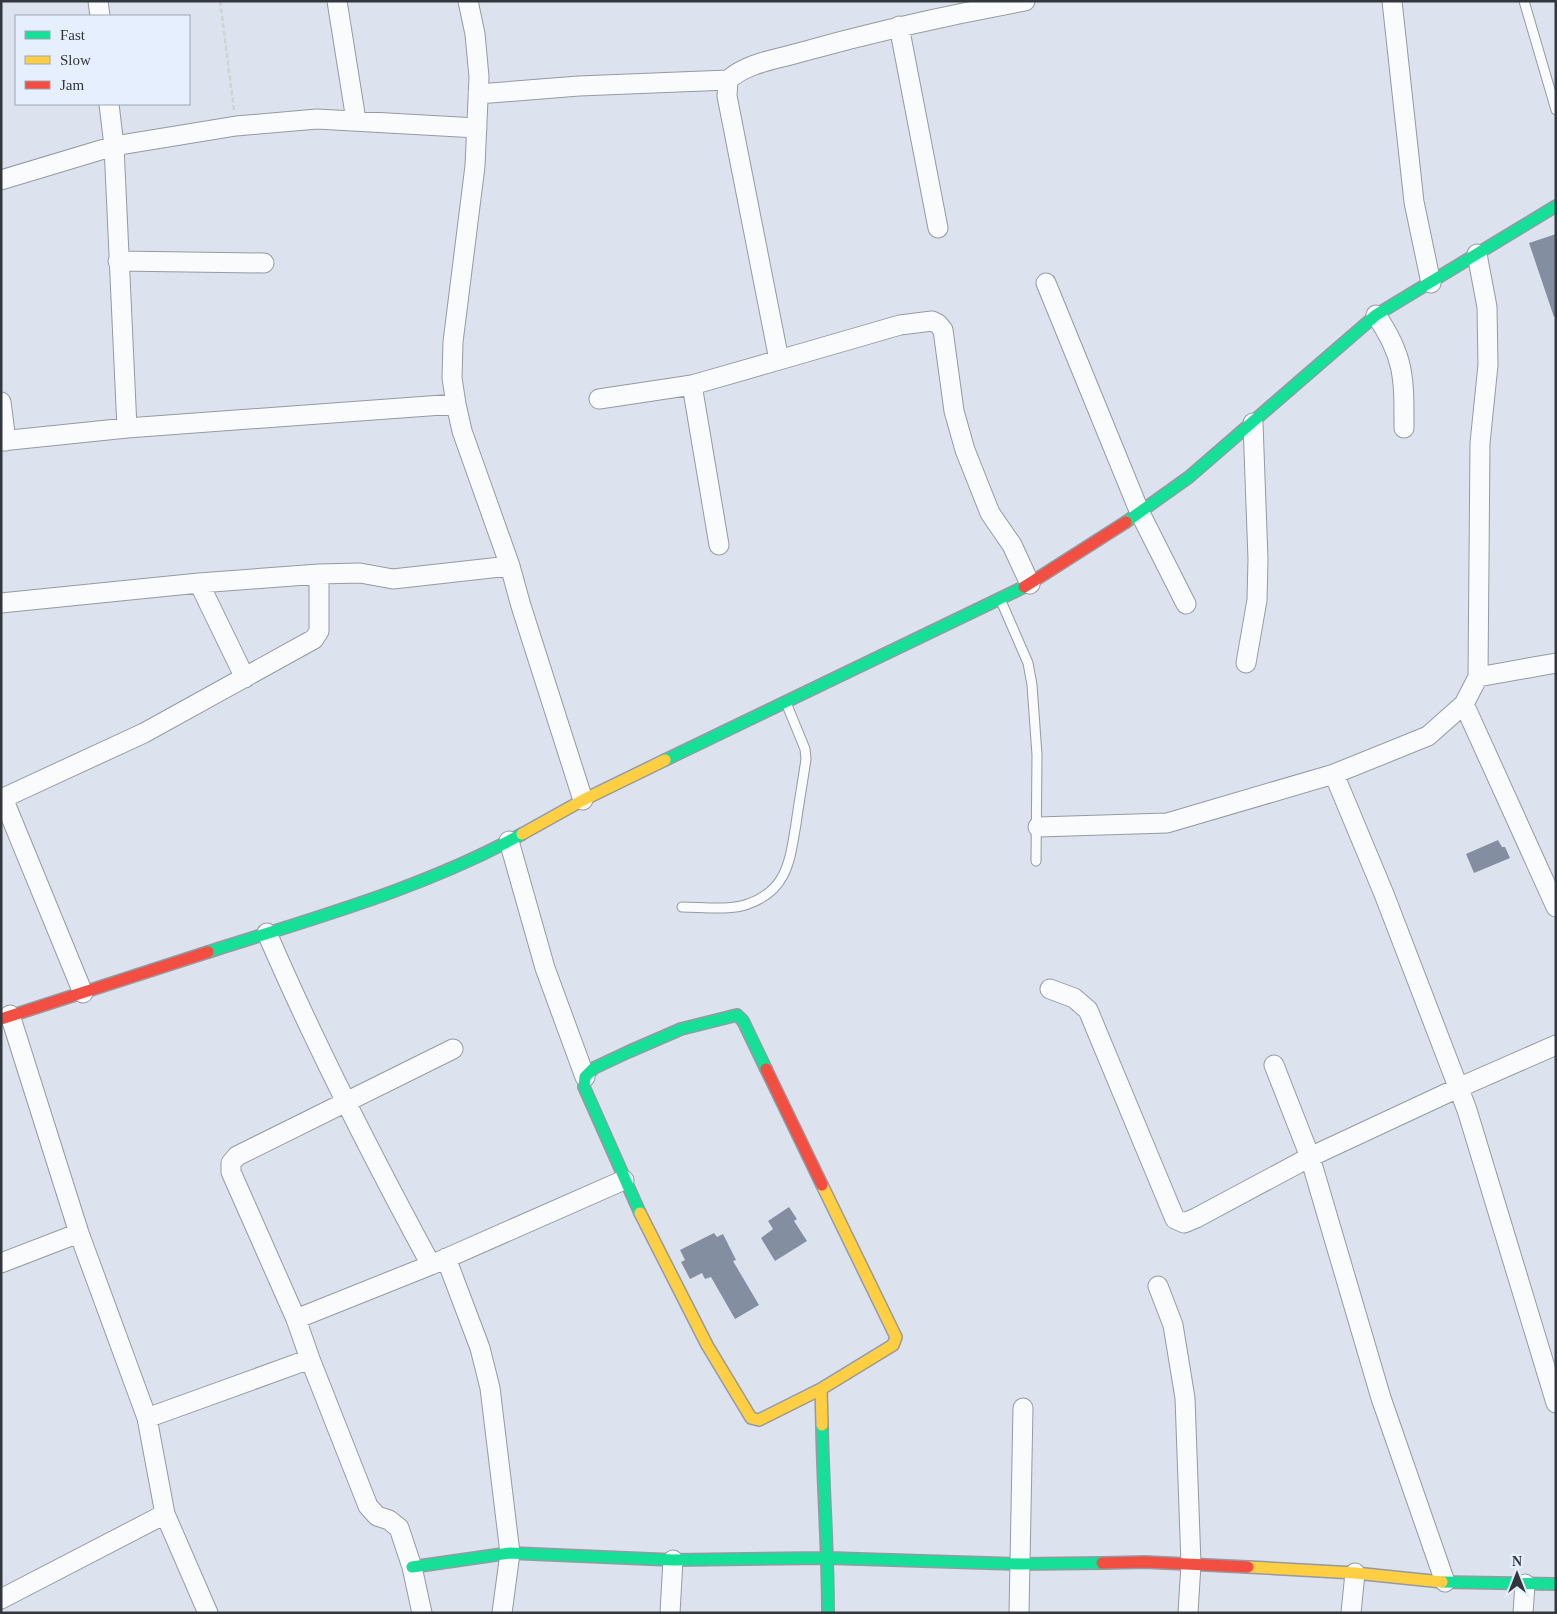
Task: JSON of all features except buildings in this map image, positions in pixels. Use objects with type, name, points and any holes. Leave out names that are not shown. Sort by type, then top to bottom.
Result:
[{"type":"street","points":[[98,1],[100,15]]},
{"type":"street","points":[[337,1],[356,120]]},
{"type":"street","points":[[468,1],[475,34],[478,94],[477,128],[475,166],[453,342],[452,378],[462,431],[510,566],[583,800]]},
{"type":"street","points":[[478,94],[579,86],[728,80],[740,69],[899,26],[1025,1]]},
{"type":"street","points":[[1392,1],[1414,202],[1432,283]]},
{"type":"street","points":[[899,26],[938,228]]},
{"type":"street","points":[[728,80],[727,96],[779,360]]},
{"type":"street","points":[[109,105],[114,146],[127,428]]},
{"type":"street","points":[[1,180],[114,146],[236,126],[317,119],[477,128]]},
{"type":"street","points":[[208,1613],[165,1514],[147,1418],[79,1233],[5,1017],[357,904],[440,873],[509,841],[583,800],[1030,584],[1140,513],[1189,477],[1376,315],[1432,283],[1556,206]]},
{"type":"street","points":[[1038,827],[1167,824],[1334,774],[1428,736],[1464,704],[1478,677],[1480,443],[1488,365],[1487,307],[1476,254]]},
{"type":"street","points":[[118,261],[264,263]]},
{"type":"street","points":[[1046,283],[1140,513],[1186,604]]},
{"type":"street","points":[[1376,315],[1391,337],[1400,359],[1404,386],[1404,428]]},
{"type":"street","points":[[599,399],[692,385],[900,325],[932,321],[943,330],[954,411],[965,450],[990,513],[1012,545],[1030,584]]},
{"type":"street","points":[[692,385],[719,545]]},
{"type":"street","points":[[1,402],[4,441],[127,428],[456,404]]},
{"type":"street","points":[[1246,663],[1257,600],[1258,558],[1253,423]]},
{"type":"street","points":[[1,603],[199,583],[344,572],[393,579],[510,566]]},
{"type":"street","points":[[83,993],[2,798],[144,733],[314,639],[319,631],[319,574]]},
{"type":"street","points":[[199,583],[245,678]]},
{"type":"street","points":[[1478,677],[1556,662]]},
{"type":"street","points":[[1464,704],[1556,907]]},
{"type":"street","points":[[1334,774],[1384,894],[1467,1110],[1556,1403]]},
{"type":"street","points":[[509,841],[545,968],[584,1076],[584,1087],[624,1180],[706,1345],[751,1418],[758,1420],[821,1389],[893,1345],[896,1337],[743,1021],[737,1015],[726,1016],[672,1033],[594,1068],[584,1076]]},
{"type":"street","points":[[267,933],[304,1019],[346,1103],[439,1261],[480,1348],[490,1388],[510,1553],[502,1613]]},
{"type":"street","points":[[1050,989],[1074,998],[1088,1010],[1175,1219],[1184,1223],[1310,1157],[1556,1045]]},
{"type":"street","points":[[422,1613],[412,1567],[399,1528],[389,1520],[376,1516],[368,1506],[296,1319],[231,1172],[231,1163],[238,1156],[453,1048]]},
{"type":"street","points":[[1274,1065],[1310,1157],[1380,1398],[1445,1582]]},
{"type":"street","points":[[296,1319],[439,1261],[624,1180]]},
{"type":"street","points":[[1,1263],[79,1233]]},
{"type":"street","points":[[1158,1286],[1173,1326],[1185,1398],[1191,1564],[1188,1613]]},
{"type":"street","points":[[147,1418],[310,1359]]},
{"type":"street","points":[[821,1389],[824,1516],[828,1558],[828,1613]]},
{"type":"street","points":[[1019,1613],[1023,1408]]},
{"type":"street","points":[[1,1599],[165,1514]]},
{"type":"street","points":[[412,1567],[510,1553],[672,1560],[828,1558],[1020,1564],[1146,1562],[1354,1573],[1445,1582],[1556,1584]]},
{"type":"street","points":[[670,1613],[672,1560]]},
{"type":"street","points":[[1351,1613],[1354,1573]]},
{"type":"street","points":[[1522,1613],[1525,1584]]},
{"type":"street","points":[[1,1604],[3,1613]]},
{"type":"lane","points":[[1524,1],[1556,110]]},
{"type":"lane","points":[[1000,598],[1028,663],[1032,685],[1037,755],[1038,827],[1036,861]]},
{"type":"lane","points":[[682,907],[746,905],[761,898],[778,884],[787,871],[792,853],[806,759],[805,749],[786,702]]},
{"type":"path","points":[[220,1],[236,126]]},
{"type":"traffic: fast","points":[[1126,522],[1189,477],[1376,315],[1556,206]]},
{"type":"traffic: fast","points":[[665,760],[1024,587]]},
{"type":"traffic: fast","points":[[208,952],[328,914],[408,886],[485,853],[522,834]]},
{"type":"traffic: fast","points":[[640,1213],[584,1087],[585,1077],[594,1068],[681,1029],[737,1015],[743,1021],[766,1069]]},
{"type":"traffic: fast","points":[[822,1425],[828,1613]]},
{"type":"traffic: fast","points":[[412,1567],[510,1553],[673,1560],[828,1558],[1020,1564],[1102,1563]]},
{"type":"traffic: fast","points":[[1442,1582],[1556,1584]]},
{"type":"traffic: slow","points":[[522,834],[583,800],[665,760]]},
{"type":"traffic: slow","points":[[821,1389],[893,1345],[896,1337],[822,1185]]},
{"type":"traffic: slow","points":[[640,1213],[707,1345],[751,1418],[759,1420],[821,1389],[822,1425]]},
{"type":"traffic: slow","points":[[1248,1567],[1355,1573],[1442,1582]]},
{"type":"traffic: jam","points":[[1024,587],[1126,522]]},
{"type":"traffic: jam","points":[[1,1019],[208,952]]},
{"type":"traffic: jam","points":[[766,1069],[822,1185]]},
{"type":"traffic: jam","points":[[1102,1563],[1145,1562],[1248,1567]]}]
